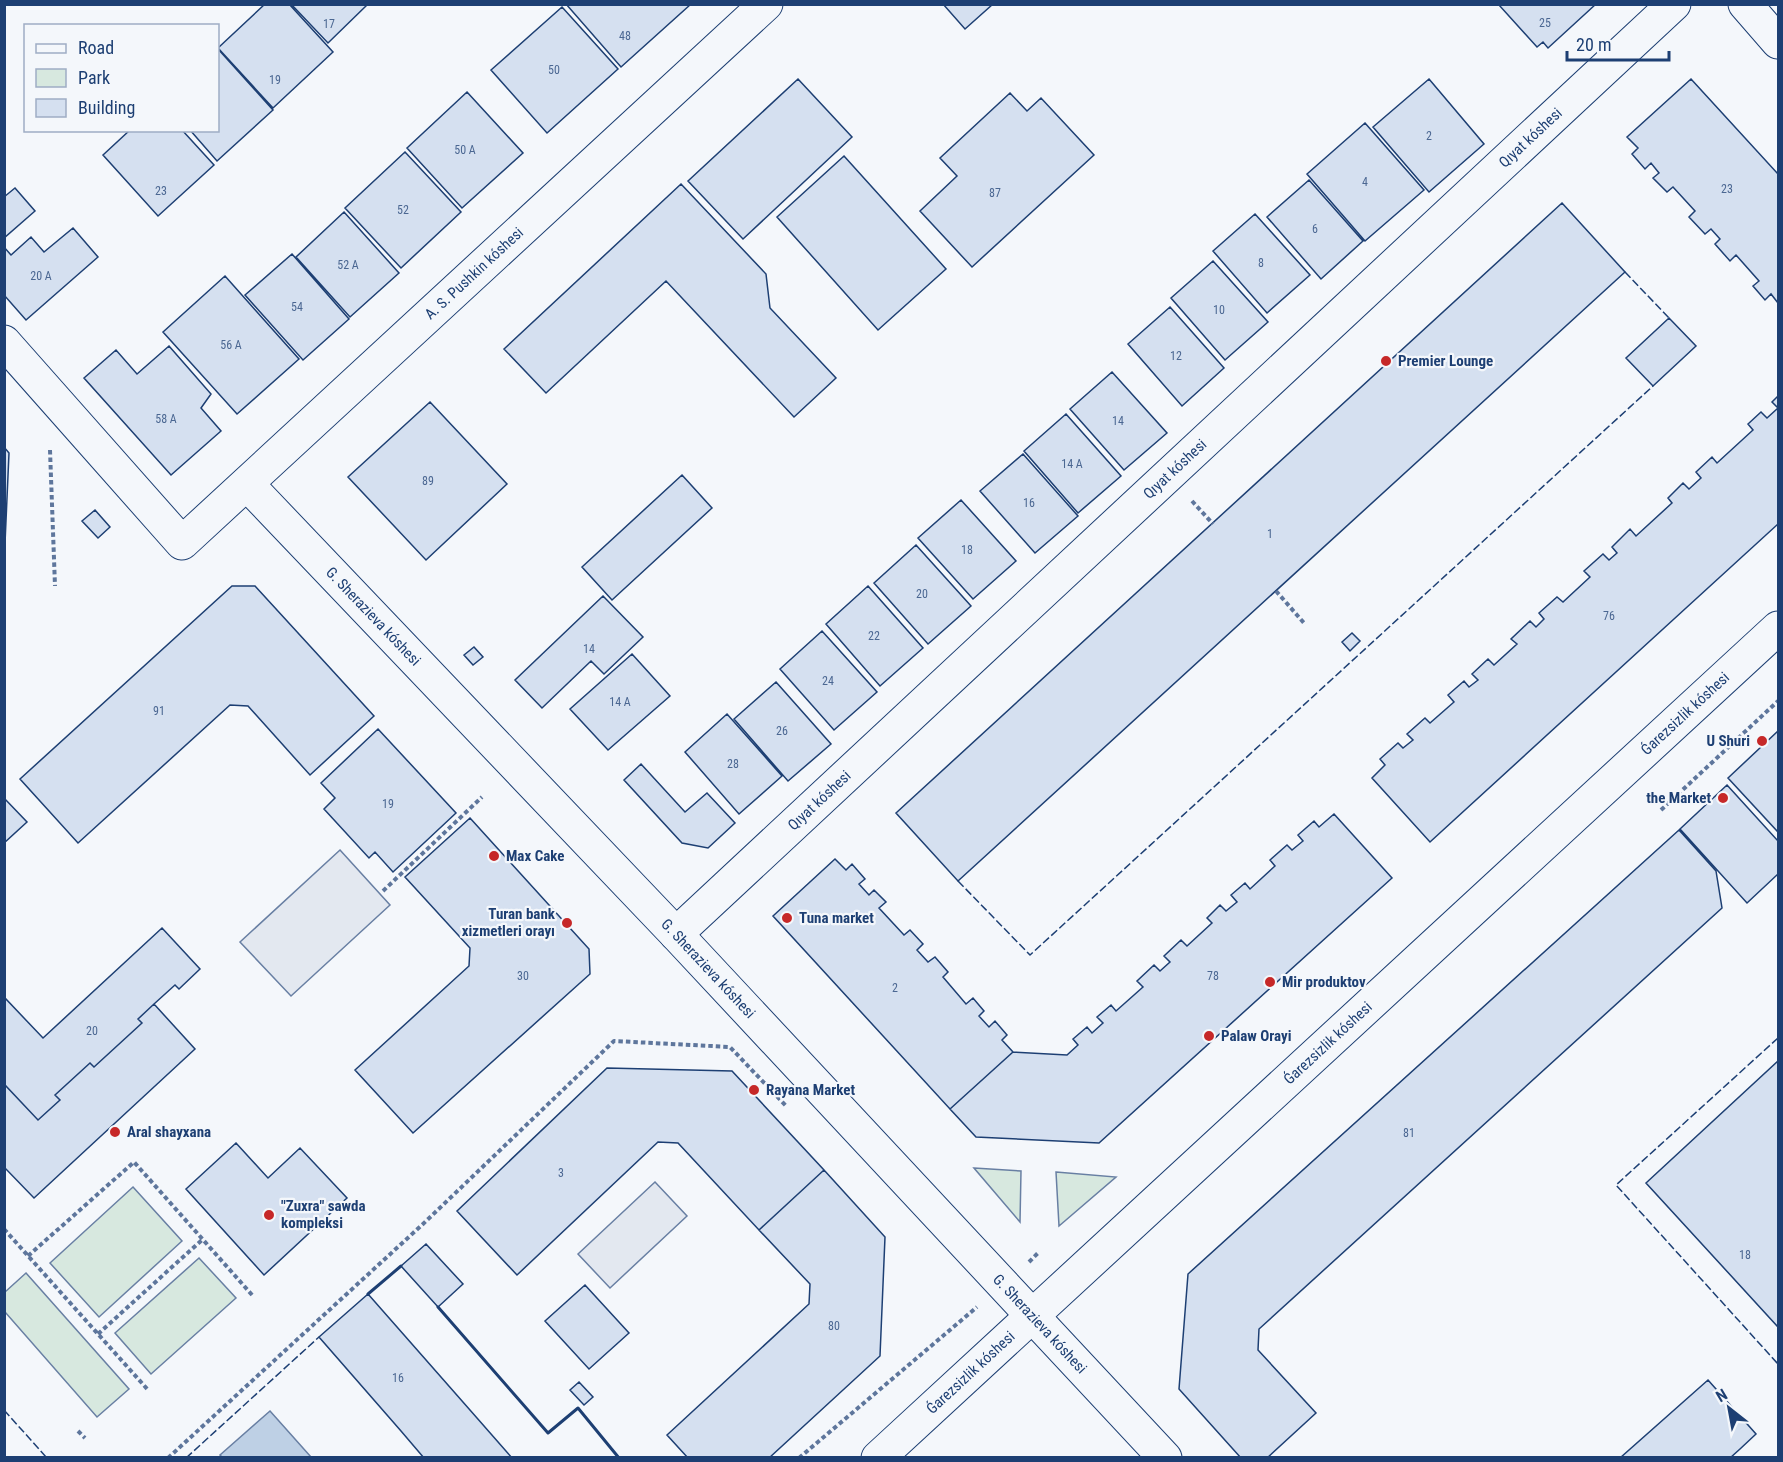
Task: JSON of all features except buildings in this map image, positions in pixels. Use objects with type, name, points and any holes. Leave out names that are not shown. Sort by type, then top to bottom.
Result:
[{"type":"street","name":"A. S. Pushkin kóshesi","points":[[4,342],[182,543],[766,4]]},
{"type":"street","name":"Qıyat kóshesi","points":[[676,934],[1674,4]]},
{"type":"street","points":[[1745,4],[1779,42]]},
{"type":"street","name":"G. Sherazieva kóshesi","points":[[247,484],[676,934],[1165,1458]]},
{"type":"street","name":"Ǵarezsizlik kóshesi","points":[[878,1458],[1779,628]]},
{"type":"path","points":[[50,450],[55,586]]},
{"type":"path","points":[[1192,501],[1213,524]]},
{"type":"path","points":[[1276,591],[1304,623]]},
{"type":"path","points":[[1660,810],[1779,701]]},
{"type":"path","points":[[383,891],[482,797]]},
{"type":"path","points":[[168,1458],[423,1224],[614,1041],[730,1047],[794,1114]]},
{"type":"path","points":[[28,1256],[134,1161],[253,1296]]},
{"type":"path","points":[[4,1229],[149,1391]]},
{"type":"path","points":[[98,1334],[203,1239]]},
{"type":"path","points":[[1029,1263],[1038,1253]]},
{"type":"path","points":[[799,1458],[979,1306]]},
{"type":"path","points":[[78,1431],[85,1438]]},
{"type":"green space","points":[[974,1168],[1021,1171],[1020,1222]]},
{"type":"green space","points":[[1056,1172],[1116,1177],[1059,1226]]},
{"type":"green space","points":[[133,1187],[182,1241],[99,1317],[50,1263]]},
{"type":"green space","points":[[199,1258],[236,1298],[151,1374],[115,1333]]},
{"type":"green space","points":[[26,1273],[129,1389],[97,1417],[5,1312],[5,1292]]},
{"type":"shaded area","points":[[340,850],[390,905],[291,996],[240,942]]},
{"type":"shaded area","points":[[655,1182],[687,1216],[610,1288],[578,1254]]},
{"type":"water","points":[[270,1411],[311,1457],[222,1457],[220,1455]]},
{"type":"fence","points":[[1625,272],[1669,318]]},
{"type":"fence","points":[[958,881],[1030,955],[1653,386]]},
{"type":"fence","points":[[1778,1038],[1616,1185],[1778,1364]]},
{"type":"fence","points":[[186,1458],[319,1337]]},
{"type":"fence","points":[[4,1410],[47,1458]]},
{"type":"wall","points":[[368,1294],[401,1266]]},
{"type":"wall","points":[[438,1307],[548,1433],[578,1408],[619,1458]]},
{"type":"place","name":"Premier Lounge","points":[[1386,361]]},
{"type":"place","name":"U Shuri","points":[[1762,741]]},
{"type":"place","name":"the Market","points":[[1723,798]]},
{"type":"place","name":"Max Cake","points":[[494,856]]},
{"type":"place","name":"Tuna market","points":[[787,918]]},
{"type":"place","name":"Turan bank xizmetleri orayı","points":[[567,923]]},
{"type":"place","name":"Mir produktov","points":[[1270,982]]},
{"type":"place","name":"Palaw Orayi","points":[[1209,1036]]},
{"type":"place","name":"Rayana Market","points":[[754,1090]]},
{"type":"place","name":"Aral shayxana","points":[[115,1132]]},
{"type":"place","name":"\"Zuxra\" sawda kompleksi","points":[[269,1215]]}]
